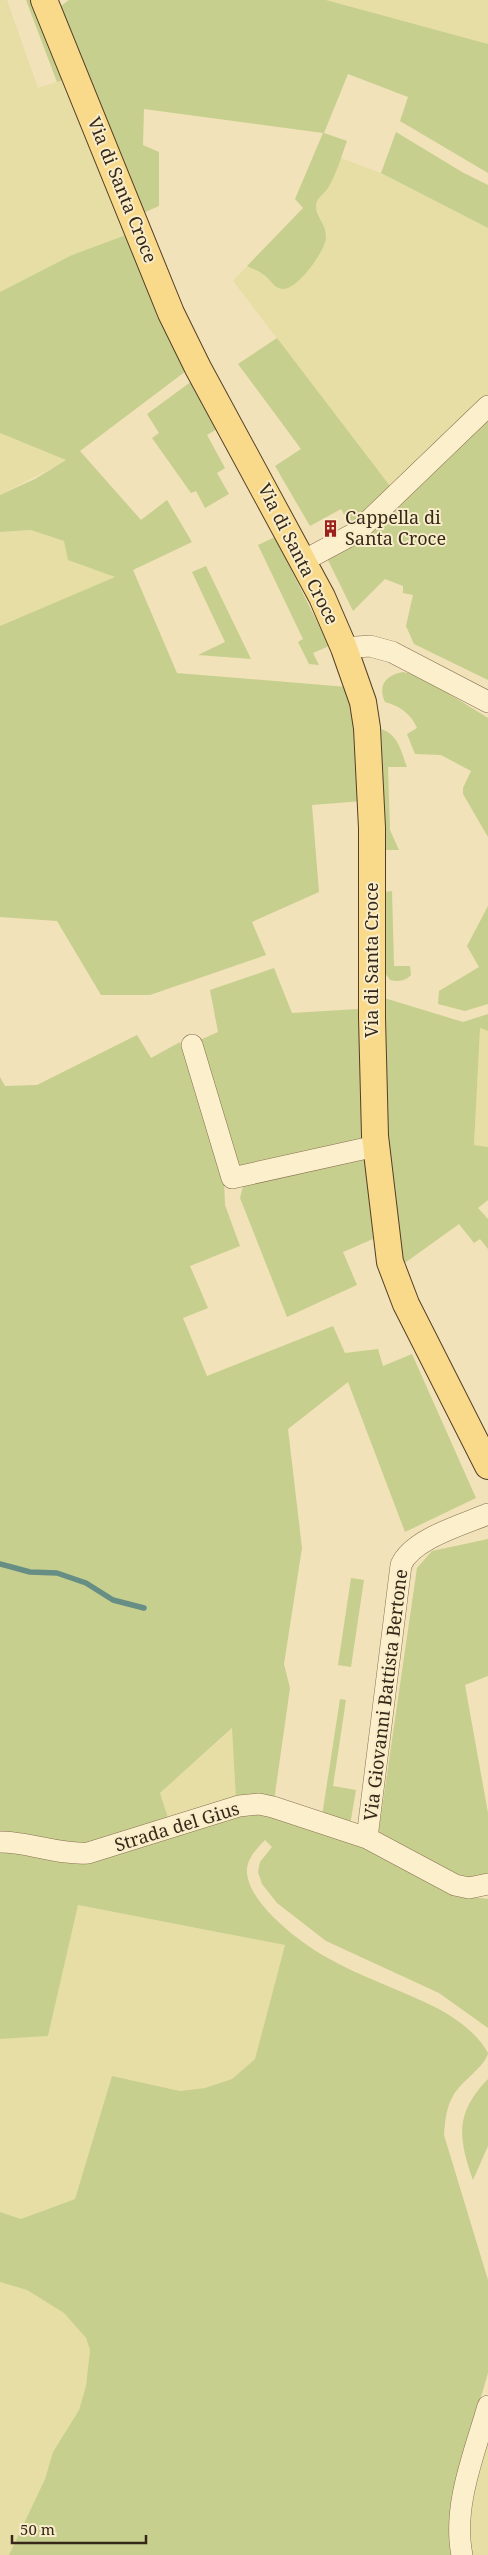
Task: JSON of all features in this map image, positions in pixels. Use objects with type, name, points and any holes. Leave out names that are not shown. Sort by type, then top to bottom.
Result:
[{"type":"main road","name":"Via di Santa Croce","points":[[47,1],[177,325],[303,561],[344,648],[364,702],[367,721],[372,828],[372,1011],[376,1146],[388,1246],[397,1284],[488,1466]]},
{"type":"street","points":[[303,561],[356,532],[488,406]]},
{"type":"street","points":[[344,648],[370,646],[392,652],[488,702]]},
{"type":"street","points":[[192,1045],[232,1178],[376,1146]]},
{"type":"street","name":"Via Giovanni Battista Bertone","points":[[367,1838],[402,1565],[408,1554],[424,1542],[488,1514]]},
{"type":"street","name":"Strada del Gius","points":[[0,1842],[21,1843],[76,1854],[88,1854],[240,1806],[254,1804],[306,1817],[367,1838],[455,1885],[469,1888],[488,1884]]},
{"type":"street","points":[[462,2555],[459,2534],[461,2512],[488,2406]]},
{"type":"shaded area","points":[[0,0],[7,0],[38,88],[69,78],[126,235],[72,255],[0,292]]},
{"type":"shaded area","points":[[326,0],[488,0],[488,44]]},
{"type":"shaded area","points":[[341,158],[381,173],[488,228],[488,401],[390,486],[233,281],[247,266],[263,274],[274,285],[282,289],[303,276],[327,235],[316,207],[318,199],[330,184]]},
{"type":"shaded area","points":[[0,433],[67,460],[0,495]]},
{"type":"shaded area","points":[[31,530],[65,541],[69,560],[116,577],[0,626],[0,532]]},
{"type":"shaded area","points":[[480,1027],[488,1031],[488,1147],[474,1145]]},
{"type":"shaded area","points":[[233,1728],[236,1799],[169,1821],[160,1793]]},
{"type":"shaded area","points":[[78,1905],[285,1945],[255,2059],[232,2079],[205,2088],[180,2091],[112,2076],[75,2199],[21,2219],[0,2212],[0,2039],[48,2036]]},
{"type":"shaded area","points":[[0,2282],[27,2290],[64,2313],[86,2338],[90,2350],[86,2386],[79,2410],[53,2452],[45,2479],[9,2555],[0,2555]]},
{"type":"shaded area","points":[[488,2441],[488,2555],[469,2555],[469,2514]]},
{"type":"green space","points":[[26,0],[33,0],[69,78],[57,82]]},
{"type":"green space","points":[[69,0],[326,0],[488,44],[488,173],[400,121],[408,97],[348,74],[324,133],[347,141],[331,182],[316,204],[326,232],[325,242],[322,250],[303,277],[288,288],[279,288],[262,274],[247,266],[303,208],[295,199],[323,133],[144,109],[143,145],[159,152],[159,206],[141,214],[58,8]]},
{"type":"green space","points":[[396,132],[462,172],[488,185],[488,228],[381,173]]},
{"type":"green space","points":[[126,235],[161,324],[186,371],[80,451],[141,520],[167,500],[192,542],[133,570],[177,673],[347,687],[355,705],[362,801],[312,805],[319,892],[252,922],[266,955],[150,995],[101,995],[57,921],[0,917],[0,626],[115,577],[68,560],[64,541],[31,530],[0,532],[0,495],[35,479],[66,460],[0,433],[0,292],[72,255]]},
{"type":"green space","points":[[277,338],[390,486],[458,420],[461,423],[352,529],[341,509],[310,526],[275,466],[301,449],[238,364]]},
{"type":"green space","points":[[192,381],[219,428],[207,435],[225,468],[217,473],[229,494],[205,508],[196,491],[191,493],[152,438],[159,433],[147,414]]},
{"type":"green space","points":[[488,413],[488,680],[414,644],[406,626],[413,595],[403,593],[403,586],[385,579],[353,611],[325,554]]},
{"type":"green space","points":[[275,537],[329,646],[313,653],[319,665],[309,664],[298,642],[303,639],[258,545]]},
{"type":"green space","points":[[206,566],[251,659],[198,655],[225,642],[192,572]]},
{"type":"green space","points":[[403,672],[420,676],[488,718],[488,837],[463,794],[463,788],[471,771],[441,755],[415,754],[407,734],[417,728],[415,723],[404,711],[385,702],[382,690],[385,681],[392,675]]},
{"type":"green space","points":[[381,729],[387,731],[395,739],[401,749],[407,767],[388,767],[390,830],[399,850],[384,850]]},
{"type":"green space","points":[[392,891],[394,966],[410,966],[411,975],[399,981],[390,980],[385,973],[384,892]]},
{"type":"green space","points":[[488,906],[488,1004],[465,1011],[438,1004],[439,991],[479,967],[467,946]]},
{"type":"green space","points":[[274,968],[292,1013],[358,1009],[364,1142],[239,1168],[200,1040],[218,1032],[210,990]]},
{"type":"green space","points":[[381,997],[463,1022],[488,1014],[488,1031],[480,1028],[474,1145],[488,1147],[488,1200],[478,1208],[488,1219],[488,1249],[480,1239],[474,1243],[459,1224],[402,1265],[384,1131]]},
{"type":"green space","points":[[137,1035],[151,1058],[180,1042],[217,1152],[224,1180],[225,1205],[240,1246],[190,1266],[208,1308],[183,1318],[207,1376],[333,1326],[345,1353],[378,1349],[383,1366],[412,1354],[476,1498],[405,1532],[348,1382],[288,1429],[302,1548],[284,1664],[290,1688],[274,1801],[236,1799],[232,1728],[160,1793],[169,1821],[90,1847],[0,1835],[0,1077],[5,1086],[37,1085]]},
{"type":"green space","points":[[366,1154],[373,1239],[343,1252],[357,1285],[287,1317],[240,1198],[244,1182]]},
{"type":"green space","points":[[488,1539],[488,1676],[465,1685],[488,1813],[488,1874],[468,1881],[378,1836],[417,1568],[432,1551]]},
{"type":"green space","points":[[351,1578],[364,1580],[351,1667],[338,1665]]},
{"type":"green space","points":[[340,1699],[346,1700],[333,1786],[356,1790],[350,1825],[322,1816]]},
{"type":"green space","points":[[250,1811],[347,1837],[463,1896],[488,1899],[488,2028],[439,1993],[326,1941],[277,1903],[262,1884],[258,1872],[260,1862],[272,1847],[265,1840],[251,1857],[247,1869],[249,1881],[264,1907],[302,1942],[339,1964],[445,2012],[473,2033],[488,2053],[483,2063],[456,2091],[447,2110],[445,2120],[444,2135],[488,2280],[488,2373],[472,2428],[453,2555],[9,2555],[45,2479],[53,2452],[79,2410],[86,2386],[90,2350],[86,2338],[64,2313],[27,2290],[0,2282],[0,2212],[21,2219],[75,2199],[112,2076],[180,2091],[205,2088],[232,2079],[255,2059],[285,1945],[78,1905],[48,2036],[0,2039],[0,1848],[84,1861]]},
{"type":"green space","points":[[488,2079],[488,2146],[473,2180],[464,2151],[462,2127],[470,2103],[477,2091]]},
{"type":"waterway","points":[[0,1564],[30,1572],[57,1573],[86,1583],[113,1600],[144,1608]]},
{"type":"place","name":"Cappella di Santa Croce","points":[[331,528]]}]
